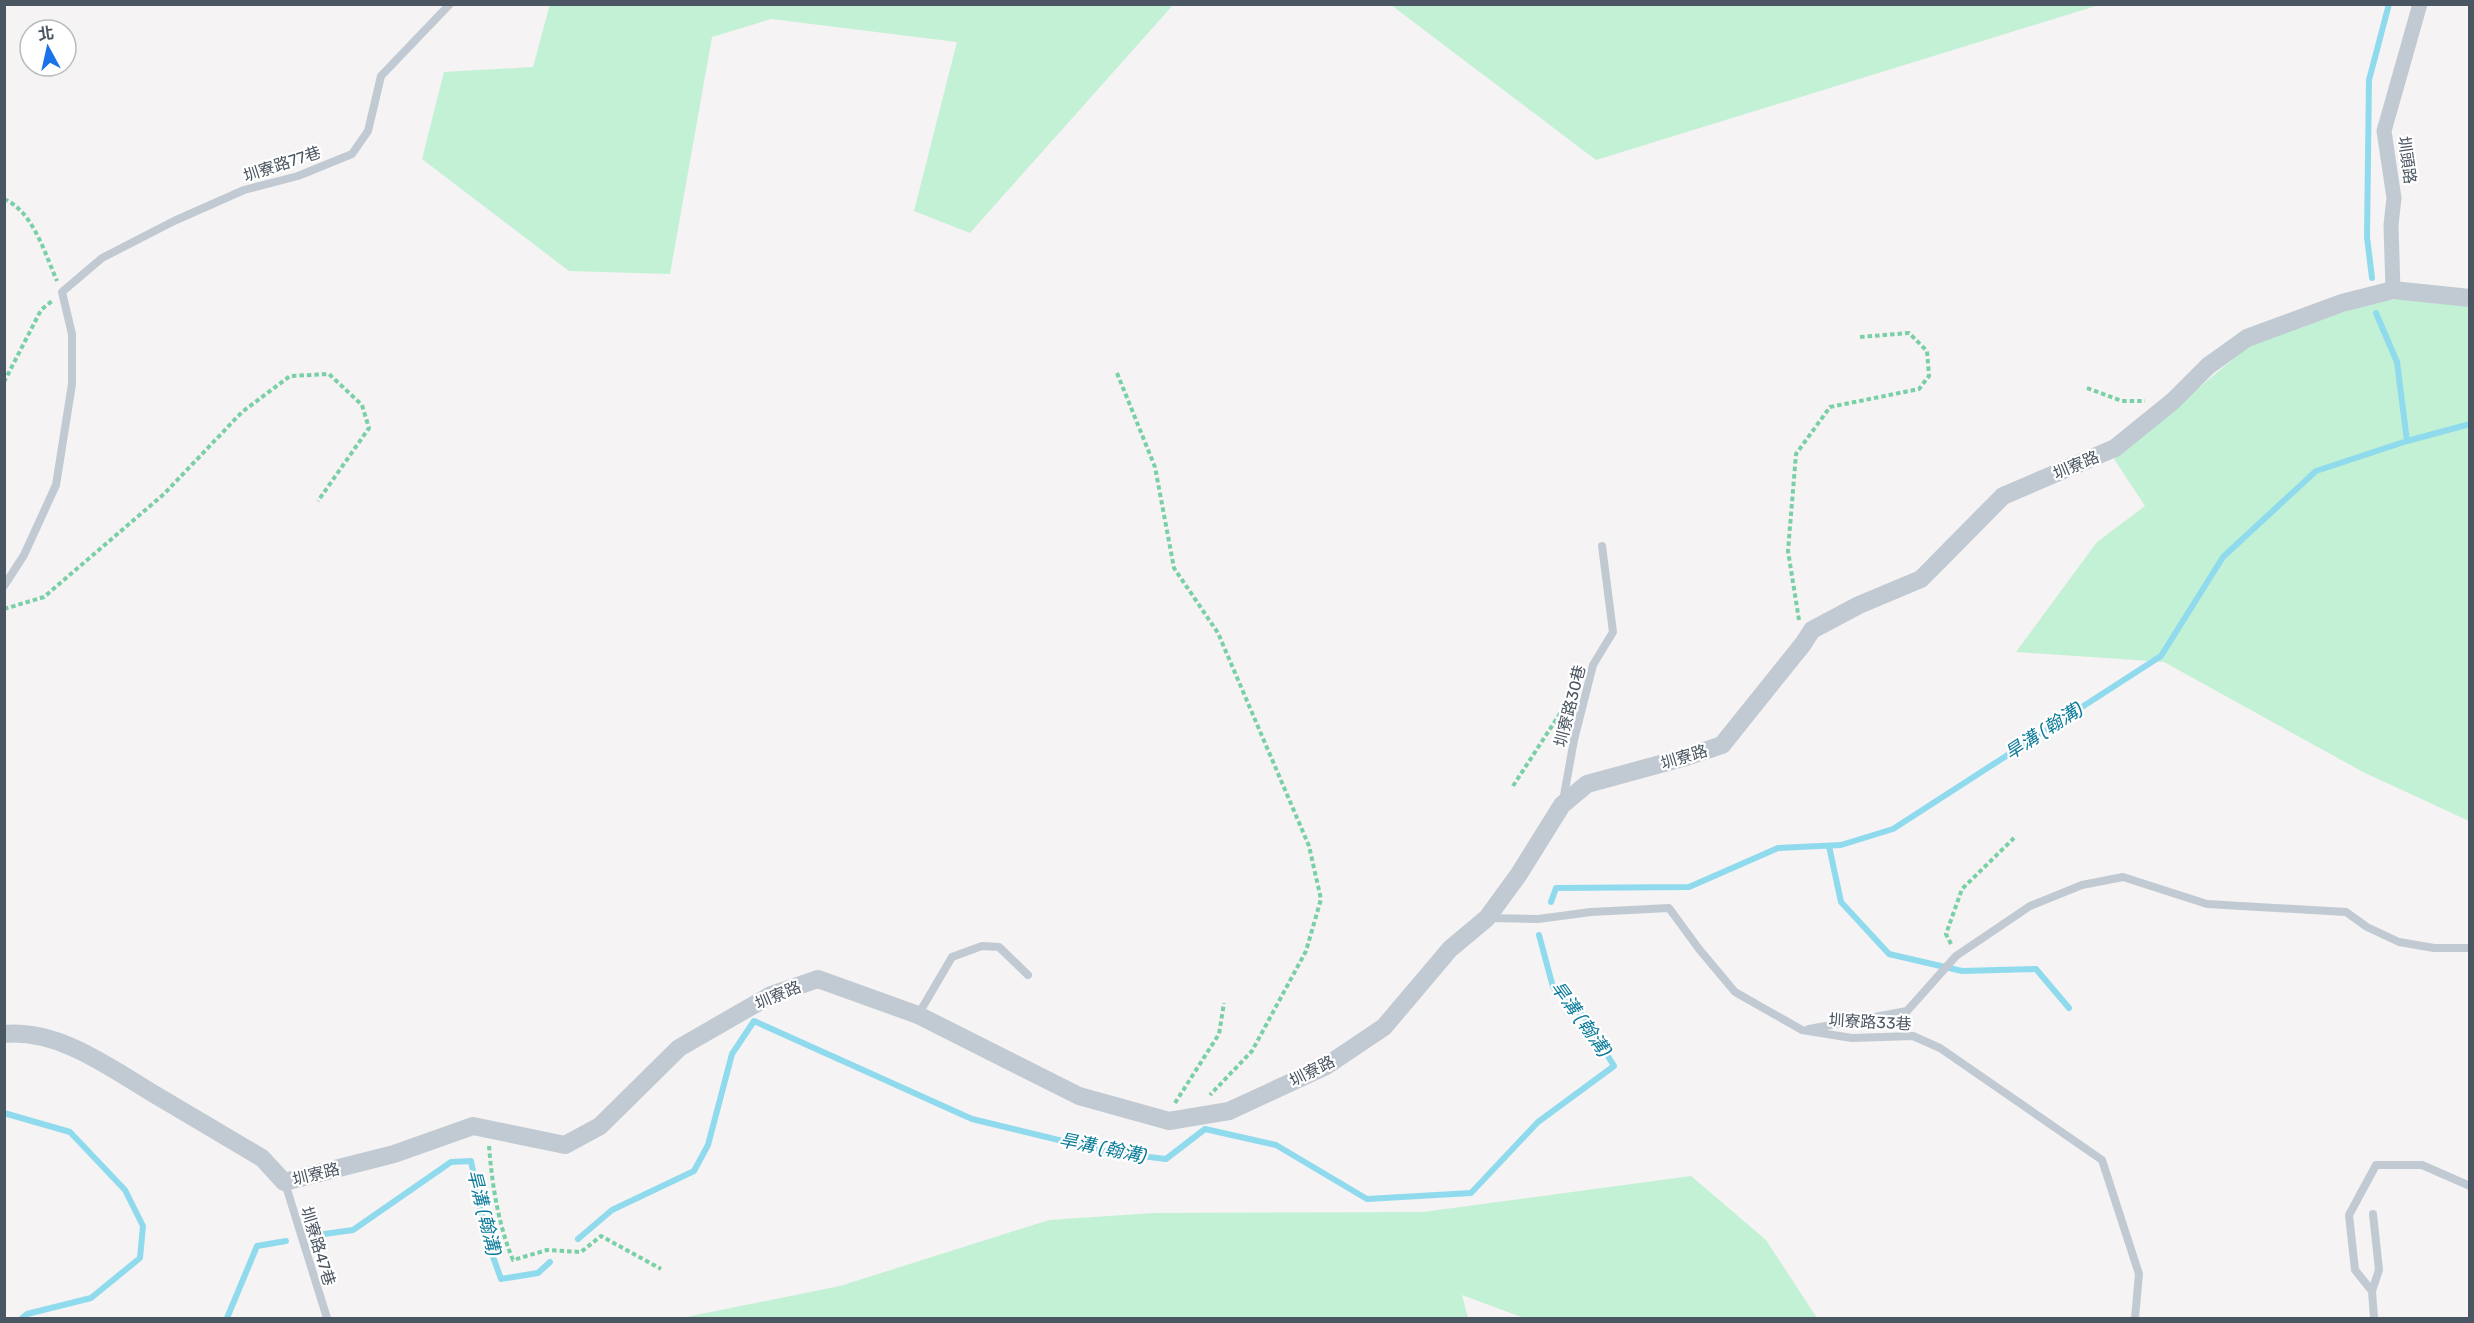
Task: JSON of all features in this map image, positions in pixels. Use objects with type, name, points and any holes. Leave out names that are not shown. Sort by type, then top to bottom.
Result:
[{"type":"street","name":"圳頭路","points":[[2393,290],[2391,225],[2394,198],[2384,131],[2420,4]]},
{"type":"street","name":"圳寮路","points":[[4,1034],[15,1033],[43,1038],[82,1051],[262,1158],[284,1182],[394,1154],[473,1126],[565,1145],[600,1126],[679,1048],[771,995],[818,979],[918,1015],[1078,1096],[1178,1120],[1229,1111],[1326,1066],[1384,1027],[1450,949],[1487,918],[1519,874],[1562,805],[1587,784],[1722,745],[1812,630],[1859,605],[1922,579],[2003,496],[2115,448],[2173,401],[2208,366],[2247,338],[2342,303],[2393,290],[2469,298]]},
{"type":"lane","name":"圳寮路77巷","points":[[62,292],[102,258],[174,221],[243,190],[298,176],[352,154],[368,131],[381,76],[450,4]]},
{"type":"lane","points":[[4,586],[24,555],[56,484],[72,384],[72,334],[62,292]]},
{"type":"lane","name":"圳寮路30巷","points":[[1562,805],[1593,665],[1613,632],[1602,546]]},
{"type":"lane","points":[[1802,1030],[1907,1011],[1956,956],[2030,906],[2082,885],[2123,877],[2208,904],[2346,912],[2367,927],[2399,942],[2434,948],[2469,948]]},
{"type":"lane","name":"圳寮路33巷","points":[[1487,918],[1538,919],[1625,909],[1669,908],[1699,950],[1735,992],[1802,1030],[1852,1038],[1913,1036],[1940,1048],[2102,1160],[2139,1274],[2135,1318]]},
{"type":"lane","points":[[918,1015],[952,957],[982,946],[999,947],[1028,975]]},
{"type":"lane","points":[[2372,1291],[2355,1270],[2349,1215],[2376,1165],[2422,1166],[2469,1186]]},
{"type":"lane","name":"圳寮路47巷","points":[[284,1182],[327,1318]]},
{"type":"lane","points":[[2373,1214],[2379,1270],[2372,1291],[2374,1318]]},
{"type":"path","points":[[4,199],[21,210],[30,224],[62,292],[41,310],[4,382]]},
{"type":"path","points":[[1803,644],[1788,551],[1796,454],[1830,407],[1919,389],[1929,376],[1927,351],[1910,333],[1860,337]]},
{"type":"path","points":[[1117,373],[1155,467],[1174,568],[1218,633],[1309,846],[1321,899],[1306,951],[1252,1051],[1178,1120]]},
{"type":"path","points":[[4,609],[44,597],[164,494],[242,412],[290,376],[329,374],[362,405],[369,428],[318,501]]},
{"type":"path","points":[[2087,388],[2122,401],[2173,401]]},
{"type":"path","points":[[1513,786],[1561,712],[1581,715]]},
{"type":"path","points":[[1956,956],[1946,934],[1962,889],[2014,838]]},
{"type":"path","points":[[1178,1120],[1177,1097],[1219,1034],[1224,1003]]},
{"type":"path","points":[[488,1129],[491,1172],[503,1238],[513,1260],[547,1250],[581,1252],[601,1236],[661,1269]]},
{"type":"green space","points":[[550,4],[1173,5],[970,233],[914,211],[957,42],[771,19],[712,37],[670,274],[569,271],[422,159],[444,72],[533,67]]},
{"type":"green space","points":[[1391,5],[2099,5],[1596,160]]},
{"type":"green space","points":[[2397,299],[2469,305],[2469,821],[2363,772],[2164,662],[2016,652],[2097,542],[2145,506],[2114,459],[2251,344],[2367,304]]},
{"type":"green space","points":[[1691,1176],[1766,1240],[1817,1318],[1524,1318],[1462,1295],[1468,1318],[681,1318],[840,1286],[1049,1220],[1154,1213],[1423,1212]]},
{"type":"waterway","points":[[2372,278],[2367,237],[2369,80],[2389,4]]},
{"type":"waterway","points":[[2376,313],[2397,362],[2407,441]]},
{"type":"waterway","name":"旱溝 (翰溝)","points":[[1551,902],[1556,888],[1689,887],[1778,848],[1841,845],[1893,829],[2161,656],[2223,557],[2316,471],[2407,441],[2470,424]]},
{"type":"waterway","points":[[1829,846],[1841,902],[1889,954],[1962,971],[2036,969],[2069,1008]]},
{"type":"waterway","name":"旱溝 (翰溝)","points":[[578,1239],[612,1210],[694,1171],[708,1145],[732,1054],[754,1021],[972,1119],[1108,1152],[1166,1159],[1205,1129],[1276,1145],[1367,1199],[1471,1193],[1538,1122],[1614,1066],[1584,1017],[1553,987],[1539,935]]},
{"type":"waterway","name":"旱溝 (翰溝)","points":[[4,1113],[70,1132],[125,1190],[143,1226],[140,1258],[91,1298],[27,1314],[22,1318]]},
{"type":"waterway","name":"旱溝 (翰溝)","points":[[317,1235],[353,1230],[451,1162],[471,1161],[487,1240],[501,1279],[538,1273],[550,1262]]},
{"type":"waterway","name":"旱溝 (翰溝)","points":[[227,1318],[257,1246],[286,1241]]}]
